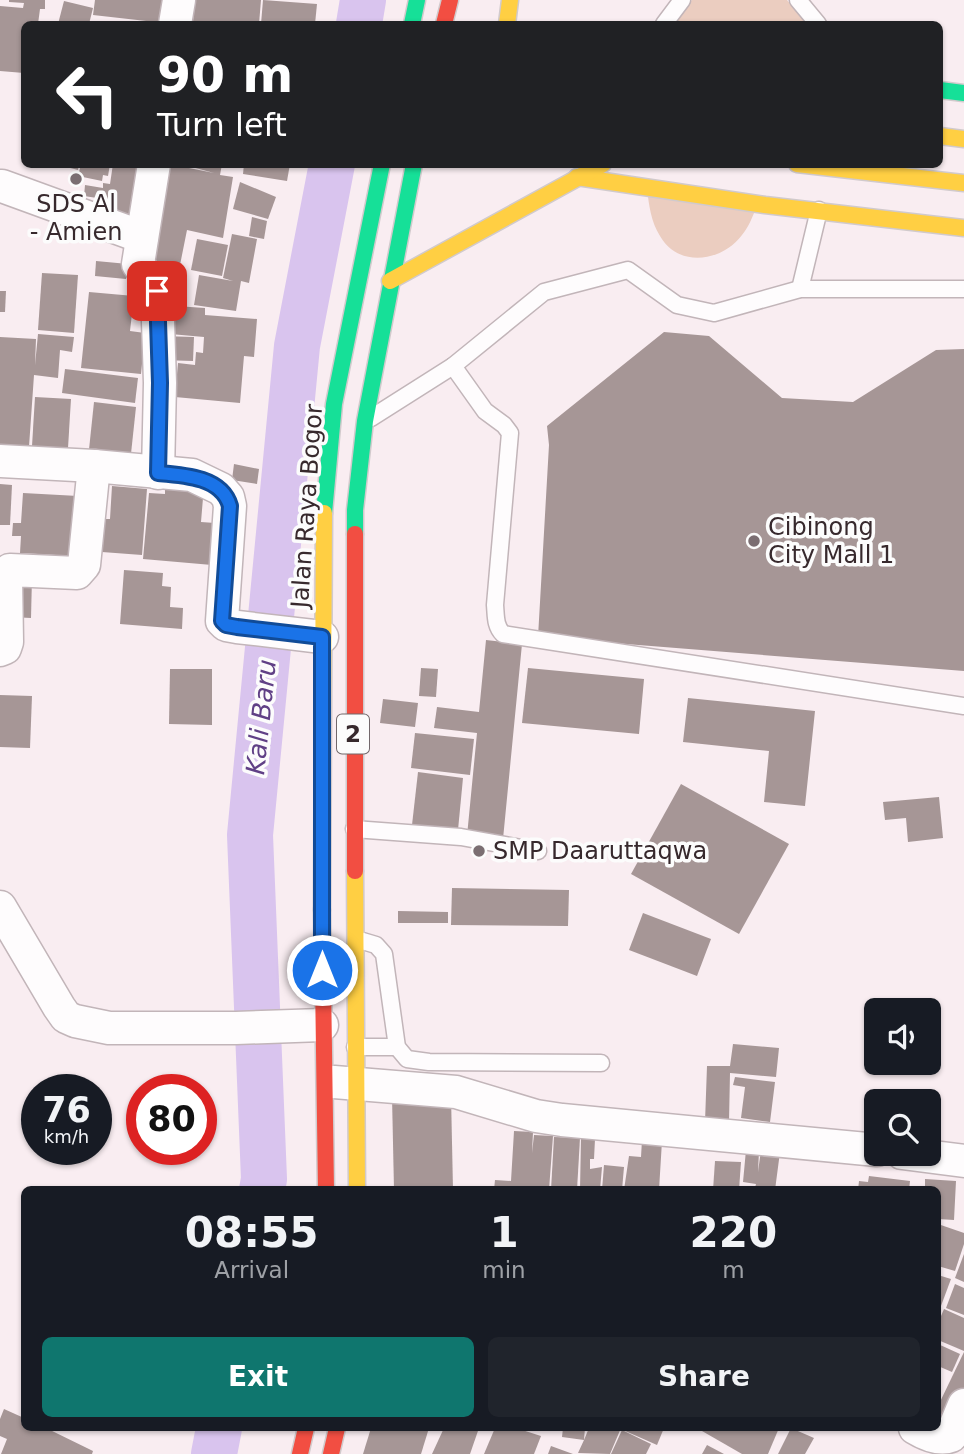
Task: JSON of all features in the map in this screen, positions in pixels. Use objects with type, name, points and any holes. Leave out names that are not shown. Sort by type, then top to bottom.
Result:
[{"type":"main road","points":[[413,21],[417,0]]},
{"type":"main road","points":[[445,21],[450,0]]},
{"type":"main road","points":[[507,21],[510,0]]},
{"type":"main road","points":[[943,90],[964,93]]},
{"type":"main road","points":[[943,136],[964,139]]},
{"type":"main road","name":"Jalan Raya Bogor","points":[[326,1186],[322,1082],[324,512],[334,404],[381,168]]},
{"type":"main road","name":"Jalan Raya Bogor","points":[[357,1186],[353,620],[355,510],[365,421],[413,168]]},
{"type":"main road","points":[[390,281],[595,168]]},
{"type":"main road","points":[[811,168],[828,173],[964,183]]},
{"type":"main road","points":[[577,177],[765,205],[820,205],[964,228]]},
{"type":"main road","points":[[300,1454],[305,1431]]},
{"type":"main road","points":[[331,1454],[336,1431]]},
{"type":"street","points":[[176,21],[179,0]]},
{"type":"street","points":[[153,168],[138,264],[157,291],[160,383],[158,473]]},
{"type":"street","points":[[2,186],[142,237]]},
{"type":"street","points":[[0,461],[192,475],[221,489],[228,497],[230,506],[222,621],[226,625],[237,627],[322,637]]},
{"type":"street","points":[[0,650],[5,648],[7,642],[6,578],[10,570],[77,573],[82,570],[94,466]]},
{"type":"street","points":[[0,907],[66,1017],[97,1027],[322,1026]]},
{"type":"street","points":[[322,1082],[356,1082],[456,1092],[536,1116],[562,1120],[864,1149]]},
{"type":"street","points":[[941,1158],[964,1161]]},
{"type":"street","points":[[918,1439],[942,1439],[951,1436],[964,1405]]},
{"type":"lane","points":[[666,21],[682,0]]},
{"type":"lane","points":[[798,0],[816,21]]},
{"type":"lane","points":[[800,289],[820,205]]},
{"type":"lane","points":[[365,421],[453,366],[544,292],[628,270],[677,306],[714,313],[800,289],[964,289]]},
{"type":"lane","points":[[453,366],[485,411],[510,433],[495,605],[496,620],[503,634],[964,706]]},
{"type":"lane","points":[[354,829],[461,837],[538,851]]},
{"type":"lane","points":[[354,939],[376,945],[384,954],[397,1047],[407,1059],[419,1062],[601,1063]]},
{"type":"lane","points":[[355,1046],[397,1047]]},
{"type":"shaded area","points":[[692,0],[787,0],[804,21],[672,21],[676,14]]},
{"type":"shaded area","points":[[647,189],[757,206],[747,228],[733,244],[712,256],[689,257],[668,246],[660,236],[652,219]]},
{"type":"building","points":[[45,0],[45,9],[40,9],[38,21],[21,21],[21,73],[0,71],[0,6],[23,8],[24,3],[9,2]]},
{"type":"building","points":[[95,0],[174,0],[171,21],[93,15]]},
{"type":"building","points":[[195,0],[261,0],[259,21],[193,21]]},
{"type":"building","points":[[263,0],[317,4],[315,21],[261,21]]},
{"type":"building","points":[[64,1],[93,8],[90,21],[59,21]]},
{"type":"building","points":[[80,168],[109,168],[108,176],[103,175],[102,181],[78,176]]},
{"type":"building","points":[[112,168],[141,168],[131,223],[94,216],[97,198],[84,196],[85,185],[103,188],[103,183],[110,184]]},
{"type":"building","points":[[168,168],[189,168],[214,173],[196,168],[221,168],[220,175],[233,177],[223,238],[187,230],[178,275],[140,267]]},
{"type":"building","points":[[244,168],[289,168],[287,181],[243,174]]},
{"type":"building","points":[[240,182],[276,197],[268,219],[233,209]]},
{"type":"building","points":[[252,217],[267,221],[264,239],[249,236]]},
{"type":"building","points":[[232,234],[257,239],[249,283],[241,281],[236,311],[194,305],[199,275],[233,281],[223,278]]},
{"type":"building","points":[[197,239],[228,245],[222,276],[191,270]]},
{"type":"building","points":[[96,261],[128,264],[126,279],[95,276]]},
{"type":"building","points":[[42,273],[78,275],[74,333],[38,330]]},
{"type":"building","points":[[0,291],[6,291],[5,312],[0,312]]},
{"type":"building","points":[[89,292],[134,296],[130,331],[145,333],[141,374],[81,368]]},
{"type":"building","points":[[161,305],[205,308],[205,315],[257,319],[254,357],[244,356],[240,403],[175,397],[178,363],[195,365],[196,352],[203,353],[204,337],[159,333]]},
{"type":"building","name":"Cibinong City Mall 1","points":[[664,332],[709,336],[782,398],[853,402],[936,350],[964,349],[964,671],[538,637],[549,445],[547,426]]},
{"type":"building","points":[[38,334],[74,337],[72,352],[60,350],[58,378],[34,375],[28,461],[0,459],[0,337],[36,339],[35,365]]},
{"type":"building","points":[[162,336],[194,337],[193,361],[161,360]]},
{"type":"building","points":[[65,369],[138,378],[135,403],[62,393]]},
{"type":"building","points":[[35,397],[71,399],[67,464],[31,462]]},
{"type":"building","points":[[94,402],[136,407],[130,463],[88,459]]},
{"type":"building","points":[[234,464],[259,469],[257,484],[232,480]]},
{"type":"building","points":[[165,483],[204,486],[201,522],[215,523],[212,565],[143,559],[149,493],[165,494]]},
{"type":"building","points":[[0,484],[12,485],[10,525],[0,525]]},
{"type":"building","points":[[112,486],[147,489],[142,555],[102,552],[104,519],[110,519]]},
{"type":"building","points":[[23,493],[78,496],[74,556],[20,553],[21,536],[12,536],[13,523],[21,523]]},
{"type":"building","points":[[124,570],[163,573],[162,586],[171,587],[170,607],[183,608],[182,629],[120,624]]},
{"type":"building","points":[[13,576],[32,577],[31,618],[11,617]]},
{"type":"building","points":[[486,640],[522,644],[503,839],[467,836],[477,733],[434,728],[437,707],[479,712]]},
{"type":"building","points":[[421,668],[438,669],[436,697],[419,696]]},
{"type":"building","points":[[528,668],[644,679],[639,734],[522,723]]},
{"type":"building","points":[[170,669],[212,669],[212,725],[169,724]]},
{"type":"building","points":[[0,695],[32,696],[30,748],[0,747]]},
{"type":"building","points":[[688,698],[815,711],[805,806],[764,802],[769,751],[683,742]]},
{"type":"building","points":[[383,699],[418,703],[415,727],[380,723]]},
{"type":"building","points":[[415,733],[474,739],[470,775],[411,768]]},
{"type":"building","points":[[418,772],[463,778],[458,830],[412,825]]},
{"type":"building","points":[[681,784],[789,844],[739,934],[631,874]]},
{"type":"building","points":[[939,797],[943,838],[908,842],[906,818],[885,820],[883,802]]},
{"type":"building","points":[[452,888],[569,890],[568,926],[451,925]]},
{"type":"building","points":[[398,911],[448,912],[448,923],[398,923]]},
{"type":"building","points":[[643,913],[711,939],[697,976],[629,950]]},
{"type":"building","points":[[733,1044],[779,1048],[776,1077],[730,1073],[729,1122],[705,1122],[707,1066],[730,1066]]},
{"type":"building","points":[[735,1077],[775,1082],[770,1122],[741,1118],[745,1087],[733,1085]]},
{"type":"building","points":[[451,1095],[453,1186],[394,1186],[392,1096]]},
{"type":"building","points":[[514,1131],[533,1132],[532,1153],[534,1135],[553,1136],[549,1186],[494,1186],[495,1180],[511,1181]]},
{"type":"building","points":[[554,1137],[580,1138],[577,1186],[551,1186]]},
{"type":"building","points":[[581,1138],[595,1139],[594,1159],[590,1159],[590,1169],[602,1167],[600,1186],[580,1186]]},
{"type":"building","points":[[642,1140],[662,1141],[659,1186],[625,1186],[629,1156],[641,1157]]},
{"type":"building","points":[[746,1150],[759,1151],[758,1172],[761,1150],[780,1152],[776,1186],[756,1186],[743,1182]]},
{"type":"building","points":[[715,1161],[741,1162],[739,1186],[713,1186]]},
{"type":"building","points":[[604,1165],[624,1167],[622,1186],[602,1186]]},
{"type":"building","points":[[869,1176],[910,1181],[909,1186],[858,1186],[859,1181],[868,1182]]},
{"type":"building","points":[[925,1179],[956,1181],[954,1220],[941,1219],[941,1186],[925,1186]]},
{"type":"building","points":[[941,1225],[964,1233],[964,1244],[955,1271],[941,1267]]},
{"type":"building","points":[[964,1254],[964,1282],[955,1278]]},
{"type":"building","points":[[941,1276],[951,1279],[941,1306]]},
{"type":"building","points":[[955,1284],[964,1288],[964,1315],[946,1308]]},
{"type":"building","points":[[944,1309],[964,1318],[964,1351],[941,1341],[941,1316]]},
{"type":"building","points":[[941,1345],[960,1354],[952,1372],[941,1367]]},
{"type":"building","points":[[964,1352],[964,1401],[941,1422],[941,1400]]},
{"type":"building","points":[[4,1409],[21,1417],[21,1431],[52,1431],[93,1451],[92,1454],[1,1454],[7,1439],[0,1436],[0,1419]]},
{"type":"building","points":[[370,1431],[428,1431],[421,1454],[363,1454]]},
{"type":"building","points":[[443,1431],[478,1431],[470,1454],[432,1454]]},
{"type":"building","points":[[494,1431],[525,1431],[541,1436],[534,1454],[484,1454]]},
{"type":"building","points":[[563,1431],[585,1431],[584,1440],[562,1437]]},
{"type":"building","points":[[588,1431],[620,1431],[610,1454],[578,1453]]},
{"type":"building","points":[[622,1431],[651,1444],[646,1454],[611,1454]]},
{"type":"building","points":[[625,1431],[663,1431],[657,1445]]},
{"type":"building","points":[[702,1431],[778,1431],[768,1454],[742,1454]]},
{"type":"building","points":[[790,1431],[798,1431],[814,1438],[805,1454],[778,1454]]},
{"type":"building","points":[[707,1445],[724,1454],[702,1454]]},
{"type":"building","points":[[551,1446],[573,1454],[548,1454]]},
{"type":"waterway","name":"Kali Baru","points":[[360,21],[363,0]]},
{"type":"waterway","name":"Kali Baru","points":[[263,1186],[250,835],[297,346],[331,168]]},
{"type":"waterway","name":"Kali Baru","points":[[214,1454],[218,1431]]},
{"type":"traffic: fast","points":[[413,21],[417,0]]},
{"type":"traffic: fast","points":[[943,90],[964,93]]},
{"type":"traffic: fast","points":[[324,513],[334,404],[381,168]]},
{"type":"traffic: fast","points":[[355,534],[355,510],[365,421],[413,168]]},
{"type":"traffic: slow","points":[[507,21],[510,0]]},
{"type":"traffic: slow","points":[[943,136],[964,139]]},
{"type":"traffic: slow","points":[[390,281],[596,168]]},
{"type":"traffic: slow","points":[[832,168],[964,183]]},
{"type":"traffic: slow","points":[[577,177],[765,205],[964,228]]},
{"type":"traffic: slow","points":[[322,910],[324,513]]},
{"type":"traffic: slow","points":[[355,871],[357,1186]]},
{"type":"traffic: jam","points":[[445,21],[450,0]]},
{"type":"traffic: jam","points":[[355,534],[355,871]]},
{"type":"traffic: jam","points":[[322,910],[326,1186]]},
{"type":"traffic: jam","points":[[300,1454],[305,1431]]},
{"type":"traffic: jam","points":[[331,1454],[336,1431]]},
{"type":"place","name":"SDS Al - Amien","points":[[76,179]]},
{"type":"place","name":"Cibinong City Mall 1","points":[[754,541]]},
{"type":"place","name":"SMP Daaruttaqwa","points":[[479,851]]},
{"type":"route","points":[[157,291],[160,383],[158,473],[192,475],[221,489],[228,497],[230,506],[222,621],[226,625],[237,627],[322,637],[322,970]]}]
